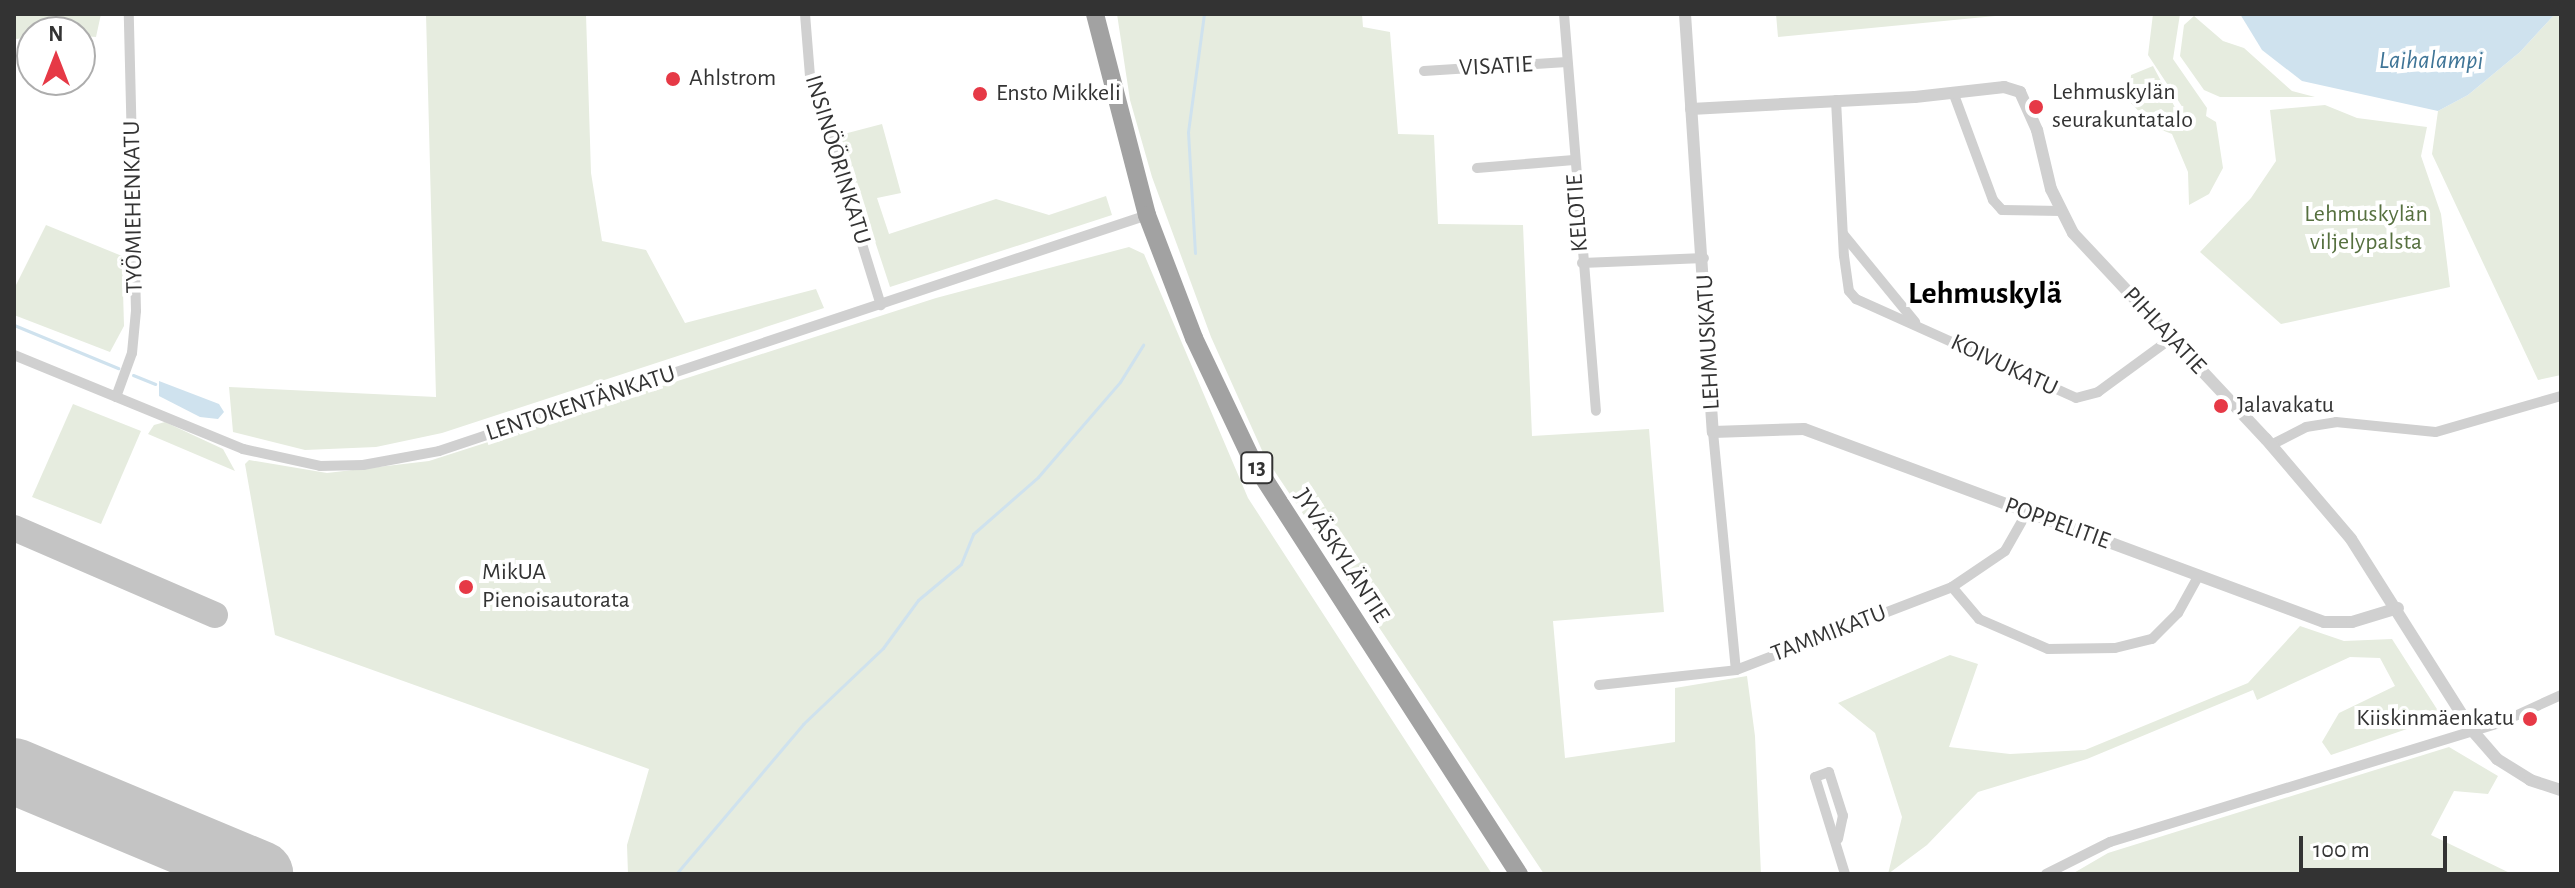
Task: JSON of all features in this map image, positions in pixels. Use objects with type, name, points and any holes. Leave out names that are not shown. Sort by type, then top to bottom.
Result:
[{"type":"highway","name":"JYVÄSKYLÄNTIE","points":[[1095,14],[1147,215],[1194,338],[1252,460],[1519,874]]},
{"type":"street","name":"TYÖMIEHENKATU","points":[[116,397],[132,353],[136,311],[129,14]]},
{"type":"street","name":"INSINÖÖRINKATU","points":[[805,14],[810,76],[881,305]]},
{"type":"street","name":"KELOTIE","points":[[1564,14],[1596,411]]},
{"type":"street","name":"LEHMUSKATU","points":[[1685,14],[1704,258],[1713,432],[1736,670]]},
{"type":"street","name":"VISATIE","points":[[1424,71],[1567,62]]},
{"type":"street","name":"PIHLAJATIE","points":[[1691,109],[2004,87],[2020,92],[2037,130],[2061,211],[2073,233],[2169,340],[2271,445],[2351,539],[2398,608],[2471,729],[2497,759],[2530,780],[2561,790]]},
{"type":"street","points":[[1953,92],[1993,200],[2002,210],[2061,211]]},
{"type":"street","name":"KOIVUKATU","points":[[1836,100],[1849,291],[2076,398],[2098,392],[2169,340]]},
{"type":"street","points":[[1477,168],[1574,160]]},
{"type":"street","name":"LENTOKENTÄNKATU","points":[[14,355],[274,459],[363,465],[439,451],[1147,215]]},
{"type":"street","name":"KOIVUKATU","points":[[1843,234],[1917,325]]},
{"type":"street","points":[[1582,263],[1704,258]]},
{"type":"street","points":[[2271,445],[2306,427],[2336,422],[2436,432],[2561,396]]},
{"type":"street","name":"POPPELITIE","points":[[1713,432],[1804,429],[2026,514],[2324,622],[2352,622],[2398,608]]},
{"type":"street","name":"TAMMIKATU","points":[[1599,685],[1736,670],[1952,587],[2005,551],[2026,514]]},
{"type":"street","points":[[1952,587],[1979,619],[2048,649],[2115,648],[2152,639],[2178,613],[2199,575]]},
{"type":"street","points":[[2046,874],[2110,842],[2471,729],[2561,695]]},
{"type":"street","points":[[1838,839],[1843,816],[1829,772],[1815,777],[1838,839],[1845,874]]},
{"type":"green space","points":[[14,14],[101,14],[96,37],[96,16],[16,16],[14,39]]},
{"type":"green space","points":[[426,14],[586,14],[591,173],[602,241],[646,250],[685,323],[816,289],[824,308],[442,433],[376,447],[305,450],[233,432],[229,387],[436,397]]},
{"type":"green space","points":[[1117,14],[1362,14],[1363,27],[1390,32],[1398,134],[1434,135],[1438,224],[1523,225],[1532,436],[1649,429],[1664,612],[1553,621],[1565,758],[1675,742],[1675,688],[1747,676],[1755,736],[1761,874],[1544,874],[1265,457],[1211,337],[1152,177],[1130,100]]},
{"type":"green space","points":[[1776,14],[2016,14],[1778,37]]},
{"type":"green space","points":[[2153,14],[2180,14],[2173,59],[2207,108],[2206,116],[2216,122],[2223,168],[2209,194],[2189,205],[2188,172],[2172,134],[2154,127],[2129,101],[2131,75],[2153,66],[2179,115],[2183,108],[2148,55]]},
{"type":"green space","points":[[2555,14],[2561,14],[2561,375],[2538,380],[2432,154],[2438,111],[2468,95],[2520,52]]},
{"type":"green space","points":[[2194,16],[2223,41],[2244,48],[2292,91],[2315,97],[2220,97],[2204,90],[2180,56],[2184,25]]},
{"type":"green space","name":"Lehmuskylän viljelypalsta","points":[[2325,105],[2357,118],[2427,127],[2421,156],[2441,214],[2450,287],[2281,324],[2200,252],[2251,198],[2276,161],[2270,110]]},
{"type":"green space","points":[[882,124],[901,193],[877,198],[889,234],[996,199],[1049,215],[1106,196],[1112,215],[890,287],[840,135]]},
{"type":"green space","points":[[46,225],[122,256],[124,326],[110,352],[14,315],[14,289]]},
{"type":"green space","points":[[1129,247],[1144,254],[1248,498],[1492,874],[628,874],[627,845],[649,769],[275,635],[245,464],[249,460],[327,473],[429,461],[936,298]]},
{"type":"green space","points":[[73,404],[141,431],[101,524],[32,497]]},
{"type":"green space","points":[[165,422],[223,449],[235,471],[148,434],[154,425]]},
{"type":"green space","points":[[2300,626],[2344,641],[2392,639],[2442,717],[2331,755],[2322,742],[2339,713],[2395,686],[2380,658],[2350,657],[2257,700],[2253,690],[2087,759],[1978,792],[1927,845],[1888,874],[1902,817],[1875,733],[1838,703],[1950,655],[1978,664],[1949,747],[2010,754],[2085,750],[2248,683]]},
{"type":"green space","points":[[2449,747],[2498,776],[2488,794],[2454,791],[2431,835],[2512,874],[2072,874],[2108,853]]},
{"type":"water","name":"Laihalampi","points":[[2240,14],[2555,14],[2520,52],[2468,95],[2438,111],[2302,81],[2262,50]]},
{"type":"water","points":[[159,381],[219,404],[224,412],[218,419],[200,417],[159,396]]},
{"type":"waterway","points":[[1195,253],[1188,132],[1204,14]]},
{"type":"waterway","points":[[14,325],[118,368]]},
{"type":"waterway","points":[[676,874],[803,724],[883,648],[918,600],[961,564],[973,534],[1038,477],[1120,382],[1143,345]]},
{"type":"waterway","points":[[133,375],[155,384]]},
{"type":"taxiway","points":[[14,528],[215,615]]},
{"type":"runway","points":[[14,771],[260,874]]},
{"type":"place","name":"Ahlstrom","points":[[673,79]]},
{"type":"place","name":"Ensto Mikkeli","points":[[980,94]]},
{"type":"place","name":"Lehmuskylän seurakuntatalo","points":[[2036,107]]},
{"type":"place","name":"Jalavakatu","points":[[2221,406]]},
{"type":"place","name":"MikUA Pienoisautorata","points":[[466,587]]},
{"type":"place","name":"Kiiskinmäenkatu","points":[[2530,719]]},
{"type":"district","name":"Lehmuskylä","points":[[1985,293]]}]
